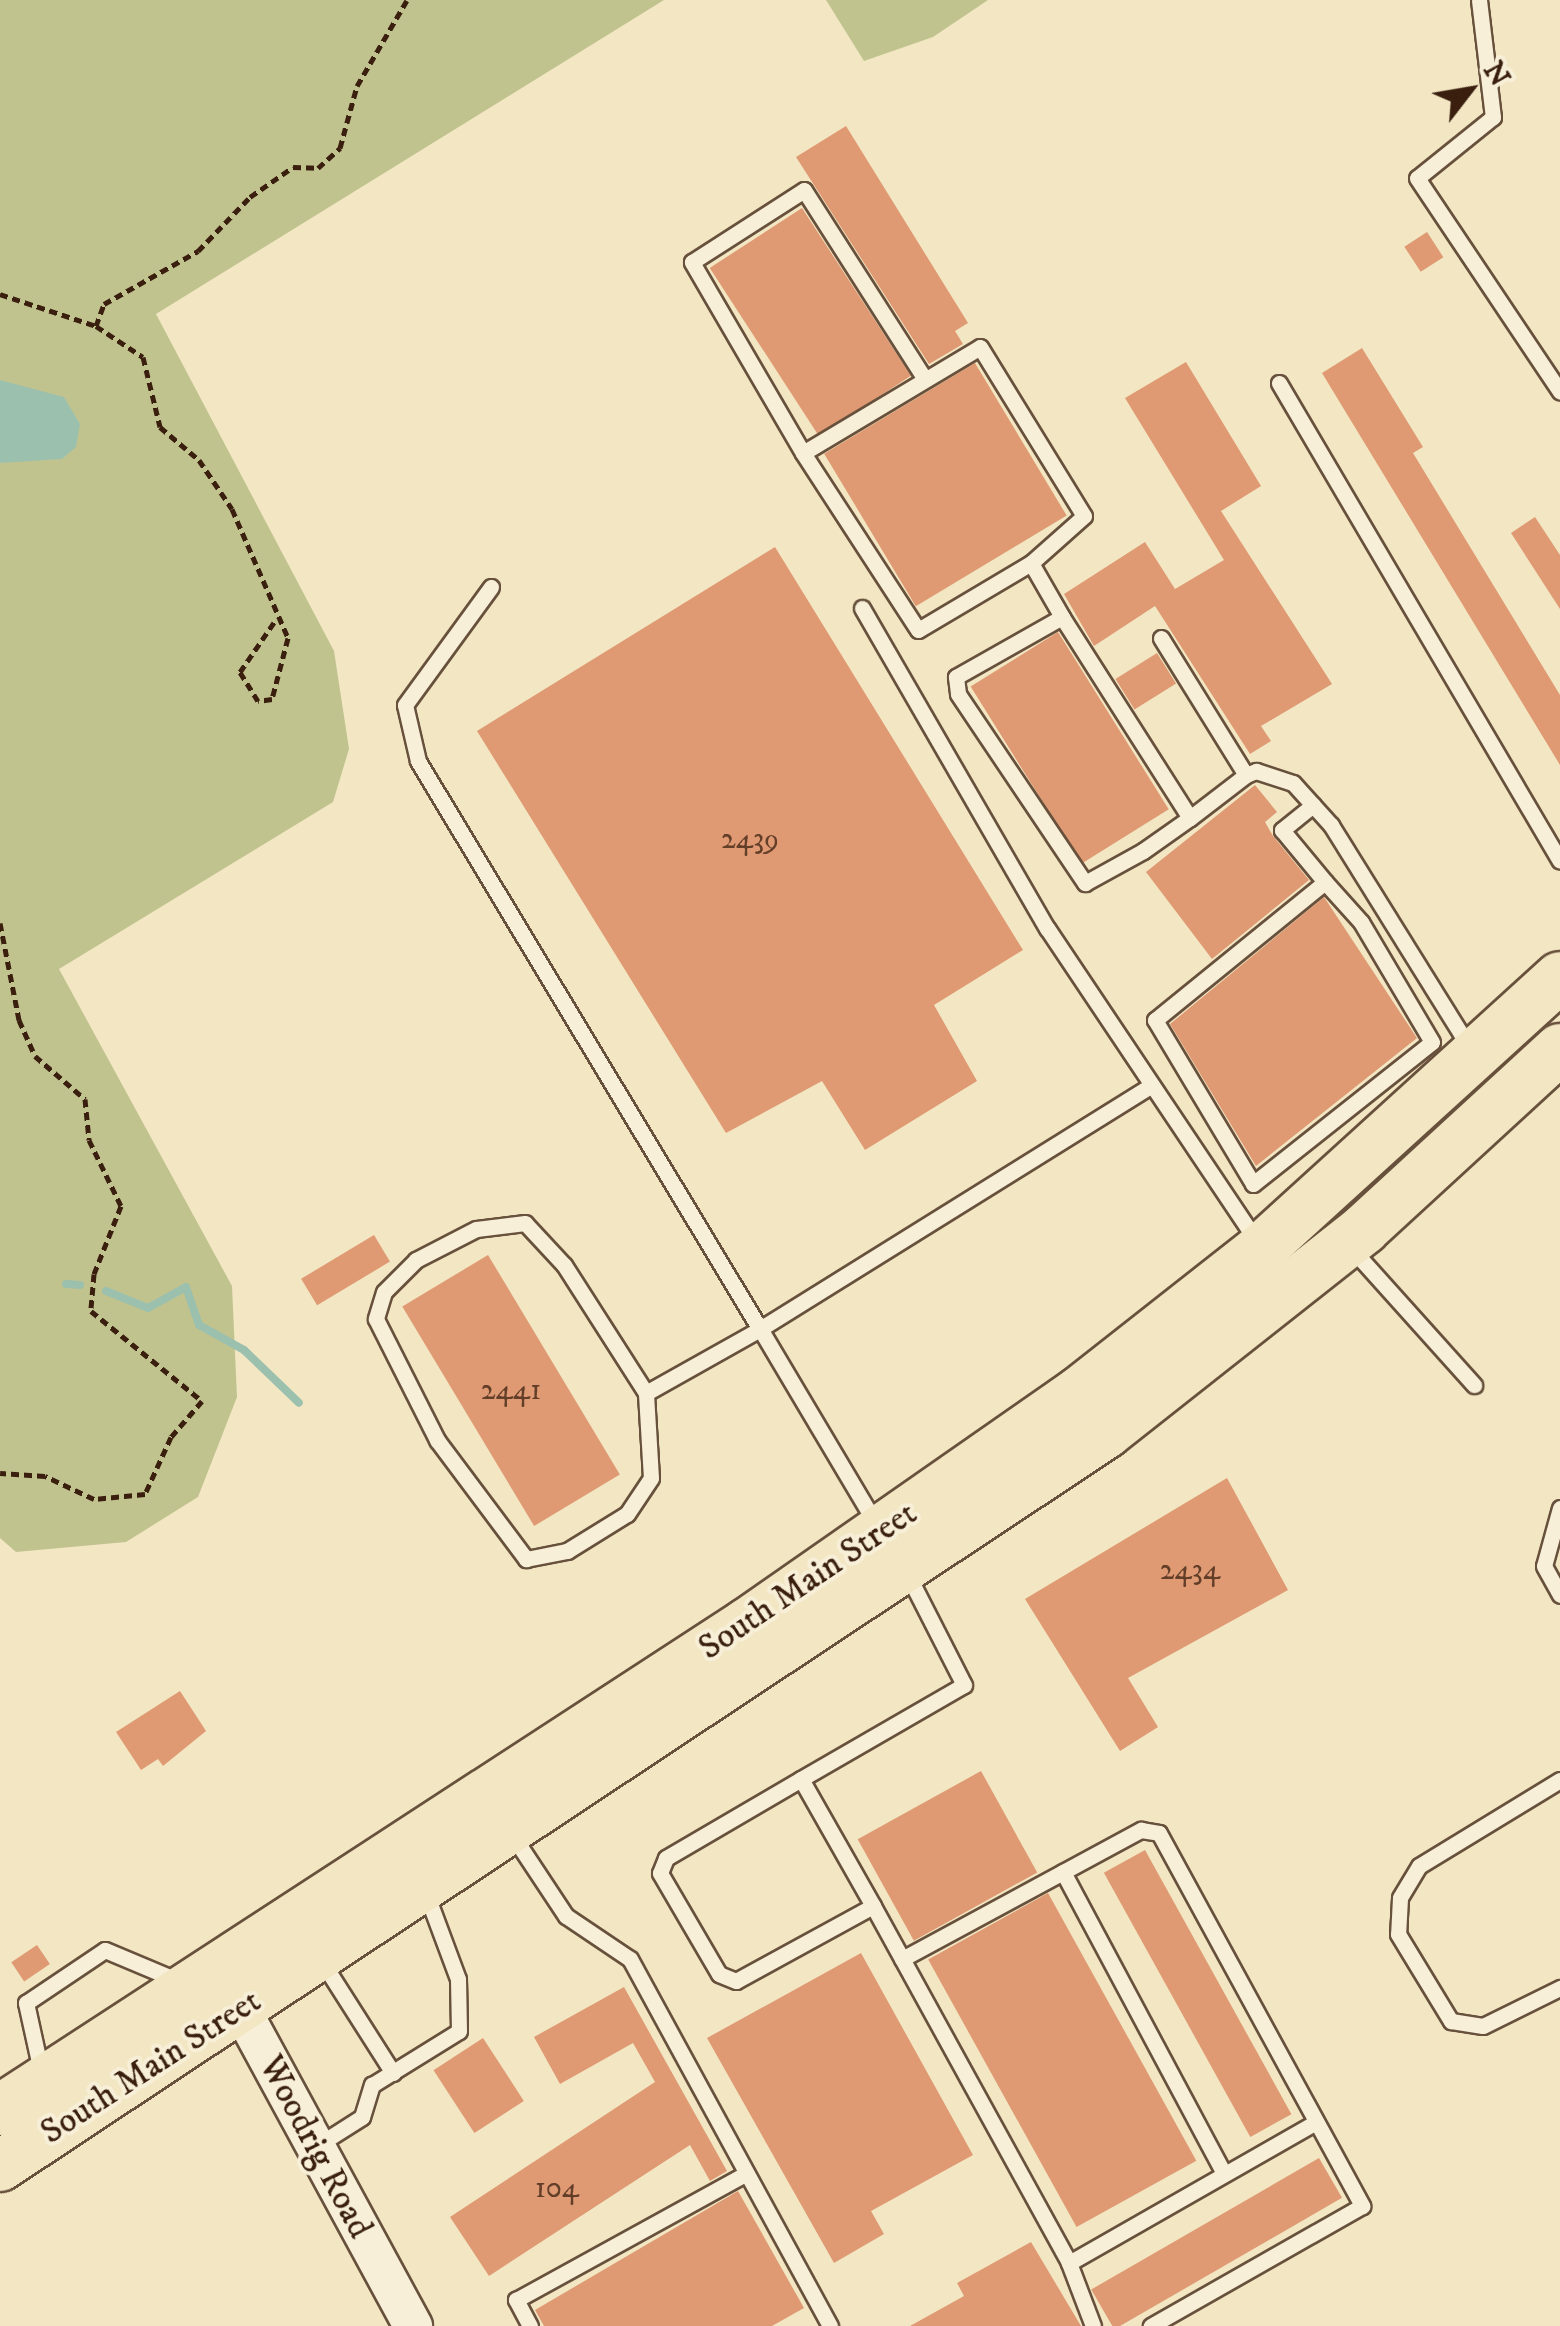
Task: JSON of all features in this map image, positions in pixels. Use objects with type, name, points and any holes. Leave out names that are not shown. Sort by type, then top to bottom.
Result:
[{"type":"highway","name":"South Main Street","points":[[0,2166],[237,1971],[319,1957],[510,1832],[1276,1269],[1476,1057],[1560,976]]},
{"type":"highway","name":"South Main Street","points":[[1276,1269],[1346,1242],[1560,1049]]},
{"type":"highway","name":"South Main Street","points":[[0,2110],[237,1971],[893,1552]]},
{"type":"street","name":"Woodrig Road","points":[[237,1971],[316,2147],[413,2326]]},
{"type":"lane","points":[[1479,0],[1493,117],[1417,178],[1560,392]]},
{"type":"lane","points":[[803,453],[980,346],[1074,489],[1084,516],[1078,530],[1031,563],[918,630],[803,453],[692,262],[804,190],[924,379]]},
{"type":"lane","points":[[1279,383],[1560,860]]},
{"type":"lane","points":[[1031,563],[1190,818]]},
{"type":"lane","points":[[491,587],[406,705],[418,761],[893,1552],[964,1685],[666,1858],[660,1872],[719,1974],[736,1980],[873,1906]]},
{"type":"lane","points":[[862,608],[1150,1086],[1276,1269]]},
{"type":"lane","points":[[1062,617],[956,676],[958,694],[1085,883],[1190,818],[1246,775],[1274,772],[1313,805],[1476,1057]]},
{"type":"lane","points":[[1160,638],[1246,775]]},
{"type":"lane","points":[[1313,805],[1282,830],[1360,922],[1432,1042],[1253,1184],[1155,1020],[1325,882]]},
{"type":"lane","points":[[646,1393],[760,1328],[1150,1086]]},
{"type":"lane","points":[[525,1223],[564,1264],[646,1393],[651,1478],[626,1514],[567,1551],[526,1559],[437,1440],[376,1319],[384,1292],[416,1260],[476,1230],[525,1223]]},
{"type":"lane","points":[[1346,1242],[1474,1385]]},
{"type":"lane","points":[[1560,1508],[1544,1566],[1560,1594]]},
{"type":"lane","points":[[801,1779],[1068,2263],[1093,2326]]},
{"type":"lane","points":[[1560,1780],[1419,1866],[1400,1898],[1398,1934],[1452,2021],[1483,2026],[1560,1988]]},
{"type":"lane","points":[[902,1959],[1141,1830],[1159,1833],[1362,2206],[1151,2326]]},
{"type":"lane","points":[[510,1832],[566,1916],[630,1959],[830,2326]]},
{"type":"lane","points":[[1063,1872],[1224,2172]]},
{"type":"lane","points":[[316,2147],[362,2117],[372,2085],[459,2031],[458,1979],[424,1889]]},
{"type":"lane","points":[[43,2082],[26,2004],[106,1950],[237,1971]]},
{"type":"lane","points":[[319,1957],[392,2072]]},
{"type":"lane","points":[[1068,2263],[1316,2122]]},
{"type":"lane","points":[[530,2326],[516,2300],[745,2174]]},
{"type":"path","points":[[96,326],[104,304],[198,251],[250,196],[293,167],[318,168],[340,148],[357,86],[407,0]]},
{"type":"path","points":[[0,294],[96,326],[143,357],[160,427],[199,460],[232,509],[277,618],[287,667],[272,699],[258,701],[240,672],[277,618]]},
{"type":"path","points":[[0,923],[19,1020],[34,1056],[85,1099],[89,1140],[121,1206],[94,1274],[92,1311],[202,1401],[171,1437],[145,1494],[94,1499],[45,1476],[0,1473]]},
{"type":"green space","points":[[0,0],[664,0],[156,314],[334,651],[349,749],[333,802],[59,969],[232,1286],[237,1397],[198,1497],[126,1542],[16,1552],[0,1538]]},
{"type":"green space","points":[[826,0],[988,0],[933,37],[864,61]]},
{"type":"shaded area","points":[[0,380],[64,397],[80,424],[76,447],[62,459],[0,463]]},
{"type":"building","points":[[846,126],[968,323],[955,331],[963,344],[929,364],[796,157]]},
{"type":"building","points":[[802,208],[911,376],[819,436],[710,268]]},
{"type":"building","points":[[1427,232],[1443,257],[1421,272],[1404,247]]},
{"type":"building","points":[[1362,348],[1423,447],[1413,453],[1560,695],[1560,765],[1322,373]]},
{"type":"building","points":[[1186,362],[1261,486],[1221,511],[1332,684],[1261,726],[1271,741],[1250,754],[1155,606],[1094,646],[1064,594],[1145,542],[1175,589],[1224,560],[1125,398]]},
{"type":"building","points":[[975,363],[1067,516],[916,606],[824,454]]},
{"type":"building","points":[[1535,517],[1560,555],[1560,609],[1511,533]]},
{"type":"building","points":[[775,547],[1023,950],[934,1005],[977,1081],[865,1150],[822,1081],[726,1133],[477,731]]},
{"type":"building","points":[[1058,632],[1169,809],[1081,864],[971,687]]},
{"type":"building","points":[[1157,653],[1176,684],[1135,709],[1115,679]]},
{"type":"building","points":[[1255,785],[1277,812],[1265,822],[1309,880],[1212,959],[1146,872]]},
{"type":"building","points":[[1324,897],[1417,1038],[1256,1166],[1170,1024]]},
{"type":"building","points":[[374,1235],[390,1262],[317,1305],[301,1279]]},
{"type":"building","points":[[488,1255],[620,1474],[534,1526],[402,1307]]},
{"type":"building","points":[[1227,1478],[1288,1590],[1128,1678],[1158,1727],[1120,1751],[1025,1599]]},
{"type":"building","points":[[180,1691],[206,1731],[163,1766],[158,1759],[141,1770],[116,1732]]},
{"type":"building","points":[[981,1771],[1037,1872],[914,1941],[858,1839]]},
{"type":"building","points":[[1145,1850],[1291,2114],[1250,2137],[1104,1873]]},
{"type":"building","points":[[1048,1893],[1196,2161],[1077,2227],[928,1959]]},
{"type":"building","points":[[37,1945],[50,1964],[24,1981],[11,1962]]},
{"type":"building","points":[[861,1953],[973,2155],[871,2211],[884,2234],[834,2263],[707,2038]]},
{"type":"building","points":[[624,1987],[727,2171],[710,2181],[690,2145],[489,2276],[450,2217],[655,2082],[633,2043],[560,2084],[534,2037]]},
{"type":"building","points":[[483,2038],[524,2101],[474,2133],[434,2070]]},
{"type":"building","points":[[1319,2158],[1342,2198],[1120,2326],[1112,2326],[1091,2290]]},
{"type":"building","points":[[738,2191],[804,2308],[772,2326],[544,2326],[535,2310]]},
{"type":"building","points":[[1031,2242],[1081,2326],[910,2326],[964,2296],[957,2283]]},
{"type":"waterway","points":[[66,1284],[80,1285]]},
{"type":"waterway","points":[[106,1291],[148,1308],[186,1287],[199,1325],[244,1350],[299,1403]]}]
